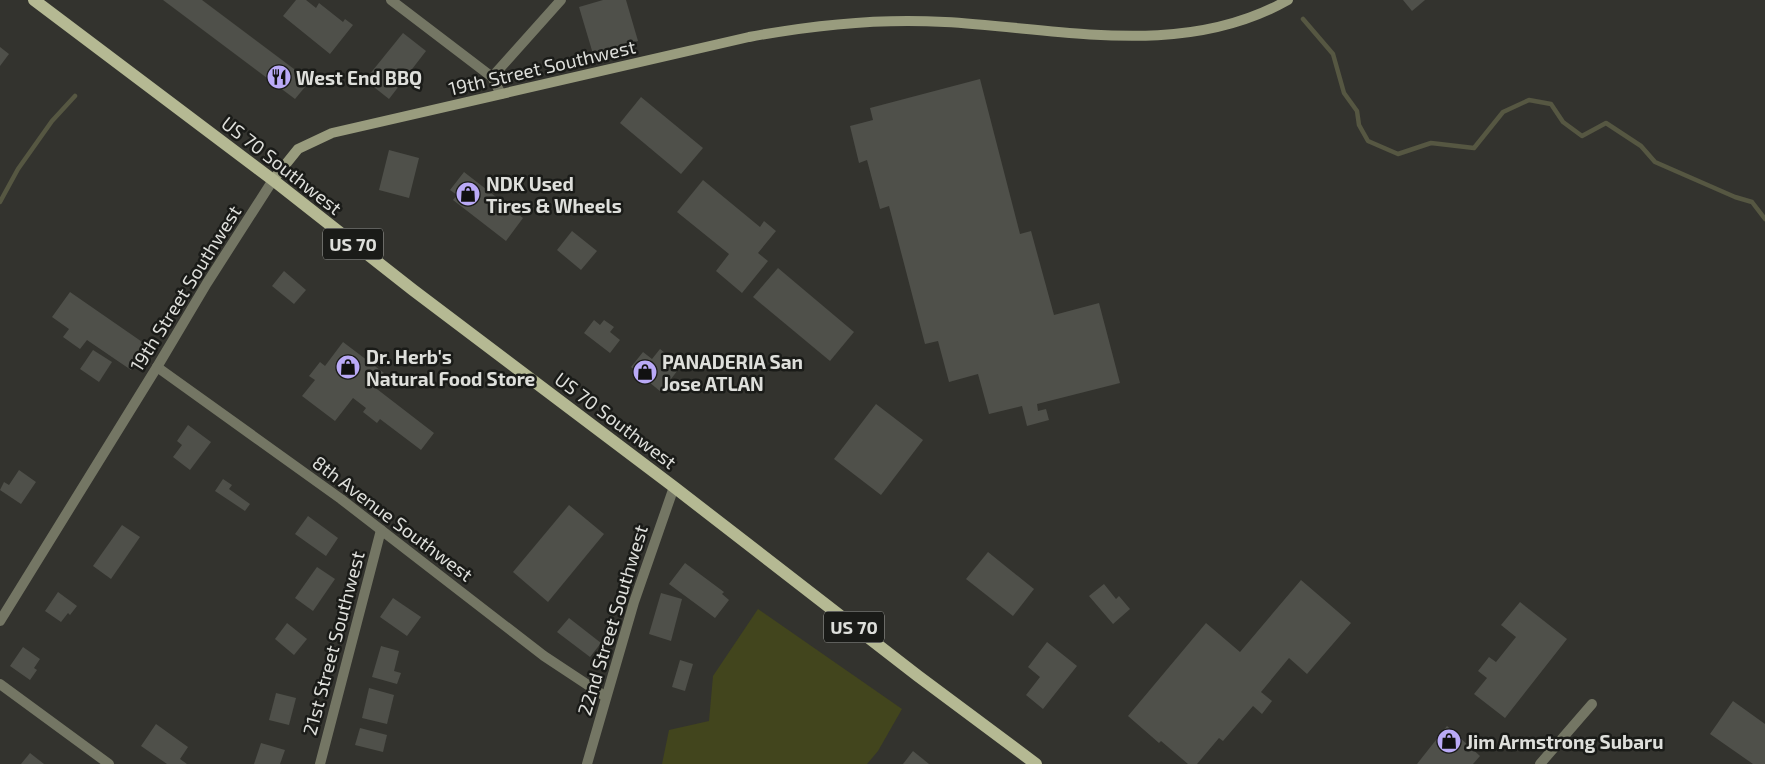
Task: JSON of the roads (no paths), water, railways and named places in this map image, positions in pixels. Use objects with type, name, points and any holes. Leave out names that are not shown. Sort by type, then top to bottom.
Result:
[{"type":"main road","name":"US 70 Southwest","points":[[34,0],[274,180],[413,290],[674,487]]},
{"type":"main road","name":"US 70","points":[[674,487],[918,676],[1036,764]]},
{"type":"street","points":[[391,0],[492,77],[501,94]]},
{"type":"street","points":[[492,77],[561,0]]},
{"type":"street","name":"19th Street Southwest","points":[[0,621],[207,283],[274,180],[298,149],[332,133],[749,37],[829,25],[887,21],[944,22],[1076,34],[1145,36],[1192,33],[1244,20],[1288,0]]},
{"type":"street","name":"8th Avenue Southwest","points":[[157,367],[240,425],[381,530],[544,656],[606,698]]},
{"type":"street","name":"22nd Street Southwest","points":[[587,764],[634,602],[674,487]]},
{"type":"street","name":"21st Street Southwest","points":[[320,764],[381,530]]},
{"type":"street","points":[[0,684],[109,764]]},
{"type":"street","points":[[1540,764],[1592,704]]},
{"type":"waterway","points":[[1303,19],[1333,54],[1344,93],[1357,111],[1359,125],[1368,141],[1398,154],[1431,143],[1474,148],[1503,112],[1529,100],[1551,104],[1563,122],[1582,136],[1606,123],[1641,146],[1655,162],[1735,197],[1752,202],[1765,219]]},
{"type":"waterway","points":[[0,202],[18,169],[52,121],[75,96]]},
{"type":"place","name":"West End BBQ","points":[[279,77]]},
{"type":"place","name":"NDK Used Tires & Wheels","points":[[468,194]]},
{"type":"place","name":"Dr. Herb's Natural Food Store","points":[[348,367]]},
{"type":"place","name":"PANADERIA San Jose ATLAN","points":[[645,372]]},
{"type":"place","name":"Jim Armstrong Subaru","points":[[1449,741]]}]
